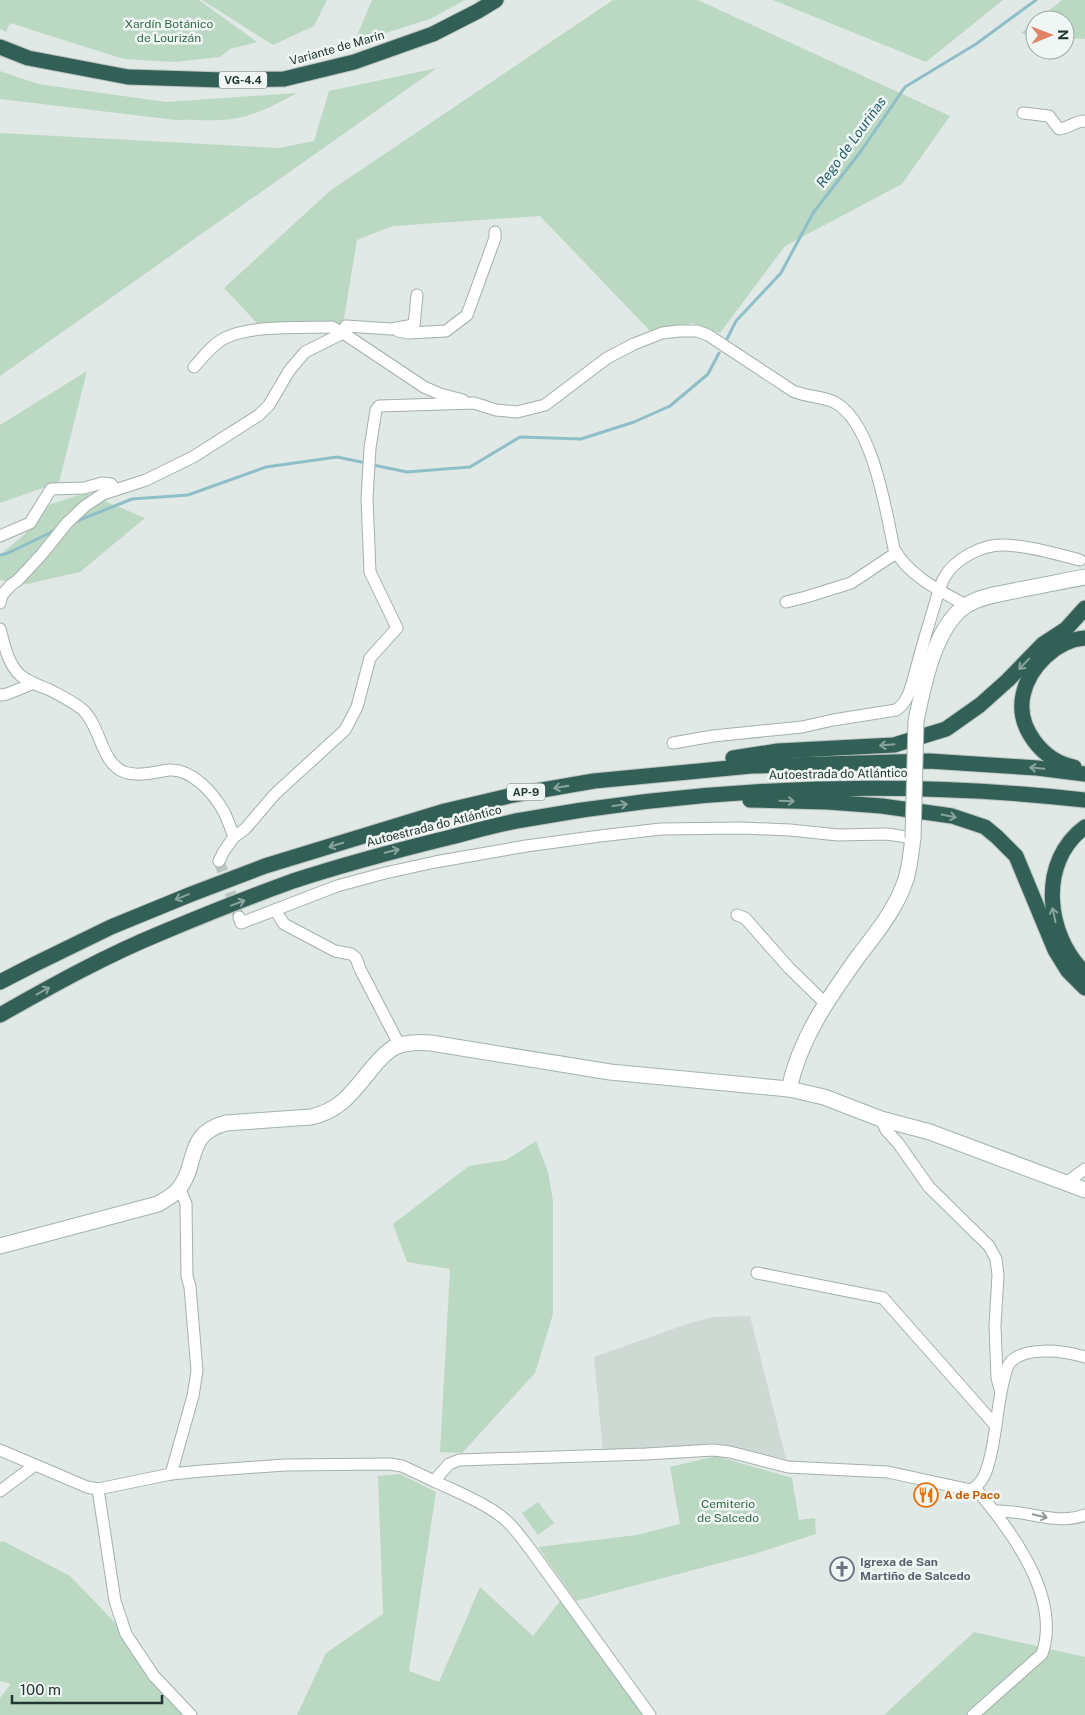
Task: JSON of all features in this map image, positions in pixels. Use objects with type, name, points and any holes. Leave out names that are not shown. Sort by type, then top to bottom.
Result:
[{"type":"highway","name":"Variante de Marín","points":[[0,47],[28,58],[128,77],[223,80],[284,79],[354,62],[433,34],[496,0]]},
{"type":"highway","points":[[594,781],[778,751],[894,745],[946,729],[980,705],[1008,680],[1042,644],[1066,629],[1085,608]]},
{"type":"highway","points":[[1085,638],[1077,638],[1059,646],[1044,659],[1031,676],[1023,695],[1023,715],[1028,733],[1038,747],[1066,766],[1085,770]]},
{"type":"highway","name":"Autoestrada do Atlántico","points":[[0,982],[111,927],[265,866],[445,811],[513,795],[594,781],[751,766],[929,761],[1037,768],[1085,774]]},
{"type":"highway","name":"Autoestrada do Atlántico","points":[[0,1015],[74,973],[160,933],[292,882],[383,854],[520,820],[669,798],[787,789],[928,788],[1018,793],[1085,800]]},
{"type":"highway","points":[[669,798],[828,802],[882,806],[952,816],[985,827],[998,837],[1016,856],[1055,950],[1068,971],[1085,988]]},
{"type":"highway","points":[[1085,827],[1069,841],[1061,853],[1054,878],[1052,909],[1058,932],[1069,954],[1085,972]]},
{"type":"street","points":[[1023,112],[1049,116],[1059,129],[1066,128],[1078,121],[1085,121]]},
{"type":"street","points":[[0,603],[2,595],[42,554],[77,512],[93,500],[116,489],[146,480],[193,458],[259,415],[270,405],[289,370],[305,352],[343,333],[346,326],[391,329],[408,333],[446,332],[467,315],[495,232]]},
{"type":"street","points":[[391,329],[414,325],[417,294]]},
{"type":"street","points":[[194,367],[224,339],[246,330],[332,327],[424,387],[440,394],[496,410],[517,412],[545,405],[607,358],[634,344],[662,333],[679,330],[697,331],[708,335],[793,391],[832,401],[841,406],[860,429],[866,442],[880,487],[896,553],[916,575],[966,605]]},
{"type":"street","points":[[219,861],[234,837],[245,829],[275,794],[345,730],[357,707],[370,658],[397,628],[370,572],[367,498],[368,471],[376,410],[379,406],[474,403]]},
{"type":"street","points":[[0,536],[30,522],[51,489],[84,488],[102,483],[111,484],[116,489]]},
{"type":"street","points":[[673,743],[713,736],[802,727],[896,710],[903,705],[909,694],[939,590],[944,578],[957,562],[993,545],[1032,549],[1080,560]]},
{"type":"street","points":[[786,602],[851,583],[896,553]]},
{"type":"street","points":[[789,1089],[804,1041],[825,1003],[888,917],[906,881],[911,862],[913,838],[916,721],[925,680],[946,626],[966,605],[987,596],[1080,578]]},
{"type":"street","points":[[0,630],[13,666],[19,674],[83,710],[100,736],[108,760],[123,772],[134,774],[181,770],[194,777],[220,805],[234,837]]},
{"type":"street","points":[[0,695],[34,683]]},
{"type":"street","points":[[239,917],[241,923],[337,886],[435,862],[526,846],[661,829],[742,828],[838,835],[886,834],[913,838]]},
{"type":"street","points":[[275,910],[284,924],[329,948],[351,954],[356,958],[400,1046]]},
{"type":"street","points":[[737,915],[745,918],[789,968],[825,1003]]},
{"type":"street","points":[[0,1246],[158,1204],[178,1190],[197,1143],[207,1131],[226,1123],[311,1117],[325,1114],[334,1109],[351,1094],[382,1057],[392,1049],[415,1042],[610,1072],[789,1089],[824,1097],[881,1119],[930,1132],[1085,1190]]},
{"type":"street","points":[[881,1119],[886,1130],[898,1143],[930,1187],[989,1246],[996,1259],[998,1275],[996,1326],[997,1378],[1000,1391]]},
{"type":"street","points":[[1066,1183],[1085,1169]]},
{"type":"street","points":[[171,1474],[193,1396],[196,1371],[190,1287],[186,1276],[186,1204],[178,1190]]},
{"type":"street","points":[[757,1273],[883,1298],[996,1426]]},
{"type":"street","points":[[434,1480],[449,1464],[459,1460],[638,1455],[713,1450],[730,1452],[788,1467],[888,1472],[971,1490],[982,1480],[989,1463],[994,1442],[1000,1391],[1008,1365],[1022,1354],[1032,1352],[1056,1352],[1085,1357]]},
{"type":"street","points":[[0,1450],[88,1487],[98,1489],[171,1474],[286,1465],[390,1464],[402,1466],[487,1506],[513,1527],[650,1715]]},
{"type":"street","points":[[0,1491],[35,1465]]},
{"type":"street","points":[[973,1715],[1042,1654],[1046,1644],[1046,1629],[1041,1595],[1022,1554],[1002,1520],[975,1488]]},
{"type":"street","points":[[98,1489],[115,1601],[126,1634],[154,1676],[192,1715]]},
{"type":"street","points":[[995,1512],[1009,1510],[1062,1519],[1085,1515]]},
{"type":"shaded area","points":[[750,1316],[786,1459],[715,1445],[603,1452],[594,1357],[684,1325],[713,1317]]},
{"type":"green space","name":"Xardín Botánico de Lourizán","points":[[0,0],[199,0],[257,42],[230,49],[220,57],[174,62],[124,59],[10,23],[6,32],[0,29]]},
{"type":"green space","points":[[202,0],[327,0],[314,26],[273,45]]},
{"type":"green space","points":[[372,0],[465,0],[430,19],[354,43]]},
{"type":"green space","points":[[613,0],[698,0],[950,116],[902,184],[785,246],[720,333],[692,323],[652,333],[540,216],[393,226],[357,240],[343,325],[258,324],[224,288],[331,190]]},
{"type":"green space","points":[[773,0],[1003,0],[926,62]]},
{"type":"green space","points":[[1062,0],[1085,0],[1085,39],[1075,38],[1075,10],[1050,10]]},
{"type":"green space","points":[[437,68],[0,376],[0,133],[279,148],[314,141],[329,91]]},
{"type":"green space","points":[[0,71],[38,84],[166,102],[297,93],[269,107],[240,118],[176,120],[0,99]]},
{"type":"green space","points":[[87,371],[59,482],[0,503],[0,425]]},
{"type":"green space","points":[[86,493],[145,518],[80,572],[27,584],[0,580],[0,555],[25,534],[51,504]]},
{"type":"green space","points":[[536,1141],[548,1172],[553,1201],[553,1314],[535,1373],[462,1453],[440,1452],[450,1269],[407,1262],[393,1224],[469,1166],[506,1160]]},
{"type":"green space","name":"Cemiterio de Salcedo","points":[[716,1456],[792,1478],[799,1520],[815,1518],[816,1534],[754,1554],[576,1601],[538,1547],[637,1535],[680,1524],[670,1467]]},
{"type":"green space","points":[[400,1474],[436,1492],[409,1671],[439,1682],[480,1587],[533,1636],[564,1596],[649,1715],[297,1715],[326,1653],[383,1614],[378,1476]]},
{"type":"green space","points":[[538,1502],[554,1523],[538,1535],[522,1513]]},
{"type":"green space","points":[[3,1541],[70,1576],[126,1634],[191,1715],[0,1715],[0,1698],[11,1684],[0,1681],[0,1542]]},
{"type":"green space","points":[[974,1632],[1085,1657],[1085,1715],[884,1715]]},
{"type":"waterway","name":"Rego de Louriñas","points":[[727,339],[736,321],[781,273],[813,213],[861,151],[905,87],[976,44],[1036,0]]},
{"type":"waterway","name":"Rego de Louriñas","points":[[373,465],[407,472],[470,467],[520,437],[581,439],[634,422],[670,406],[708,374],[719,353]]},
{"type":"waterway","name":"Rego de Louriñas","points":[[77,521],[132,499],[188,495],[266,467],[337,457],[366,463]]},
{"type":"waterway","name":"Rego de Louriñas","points":[[0,555],[6,554],[54,531]]},
{"type":"tunnel","points":[[219,861],[239,917]]},
{"type":"place","name":"A de Paco","points":[[926,1495]]},
{"type":"place","name":"Igrexa de San Martiño de Salcedo","points":[[842,1569]]}]
